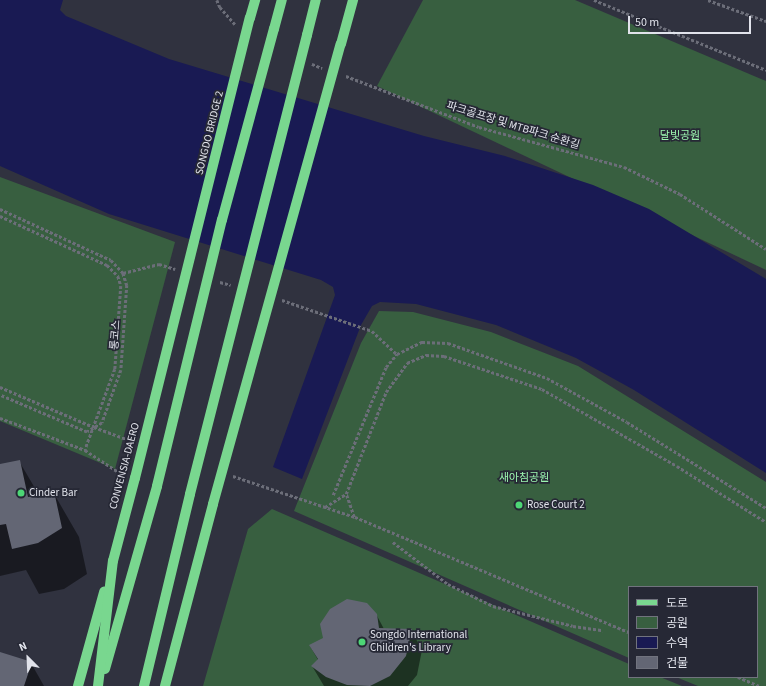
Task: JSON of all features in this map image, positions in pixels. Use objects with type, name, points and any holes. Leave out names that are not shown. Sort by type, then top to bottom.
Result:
[{"type":"main road","name":"SONGDO BRIDGE 2","points":[[193,255],[255,0]]},
{"type":"main road","name":"CONVENSIA-DAERO","points":[[99,686],[156,486],[212,258],[282,0]]},
{"type":"main road","points":[[144,686],[190,494],[316,0]]},
{"type":"main road","points":[[165,686],[213,504],[353,0]]},
{"type":"main road","name":"CONVENSIA-DAERO","points":[[99,686],[112,561],[193,255]]},
{"type":"main road","points":[[78,686],[112,561]]},
{"type":"path","points":[[217,0],[220,7],[238,26]]},
{"type":"path","points":[[594,0],[766,70]]},
{"type":"path","points":[[708,0],[766,21]]},
{"type":"path","points":[[305,62],[326,69]]},
{"type":"path","name":"파크골프장 및 MTB파크 순환길","points":[[341,74],[479,127],[624,167],[680,194],[766,249]]},
{"type":"path","name":"롱코스","points":[[0,209],[111,260],[123,273],[127,285],[121,370],[102,423],[94,428]]},
{"type":"path","points":[[0,216],[107,265],[118,276],[121,286],[115,369],[85,450]]},
{"type":"path","points":[[319,311],[372,331],[397,354]]},
{"type":"path","points":[[333,495],[378,381],[397,354],[422,342],[448,344],[547,378],[627,422],[766,508]]},
{"type":"path","points":[[325,507],[346,494],[386,392],[407,363],[426,356],[444,356],[542,389],[677,466],[766,522]]},
{"type":"path","points":[[0,388],[94,428],[139,443]]},
{"type":"path","points":[[0,395],[87,432],[94,428]]},
{"type":"path","points":[[0,418],[85,450],[120,473]]},
{"type":"path","points":[[228,474],[355,518],[628,632]]},
{"type":"path","points":[[346,494],[355,518]]},
{"type":"path","points":[[393,542],[448,584],[492,606],[573,626],[603,630]]},
{"type":"path","points":[[740,678],[759,686]]},
{"type":"green space","name":"달빛공원","points":[[423,0],[575,0],[766,81],[766,270],[377,86]]},
{"type":"green space","points":[[0,177],[175,242],[115,469],[0,421]]},
{"type":"green space","name":"새아침공원","points":[[379,311],[413,312],[491,332],[578,366],[766,482],[766,686],[698,686],[678,678],[758,678],[758,586],[628,586],[628,658],[294,511],[361,343]]},
{"type":"green space","points":[[272,509],[628,664],[628,678],[662,678],[682,686],[203,686],[248,529]]},
{"type":"water","points":[[0,0],[63,0],[60,10],[66,16],[169,59],[424,136],[505,156],[593,185],[649,209],[766,279],[766,473],[634,390],[576,358],[496,325],[416,304],[380,302],[372,306],[361,325],[302,479],[273,467],[335,295],[333,287],[321,280],[109,214],[0,166]]},
{"type":"building","points":[[20,460],[28,497],[54,491],[62,528],[38,543],[12,549],[6,524],[0,525],[0,464]]},
{"type":"building","name":"Songdo International Children's Library","points":[[347,599],[367,603],[377,614],[379,628],[412,629],[406,656],[390,676],[370,686],[347,685],[326,677],[311,666],[318,659],[309,645],[323,638],[320,624],[330,609]]},
{"type":"building","points":[[0,652],[32,662],[24,686],[0,686]]},
{"type":"place","name":"Cinder Bar","points":[[21,493]]},
{"type":"place","name":"Rose Court 2","points":[[519,505]]},
{"type":"place","name":"Songdo International Children's Library","points":[[362,642]]}]
